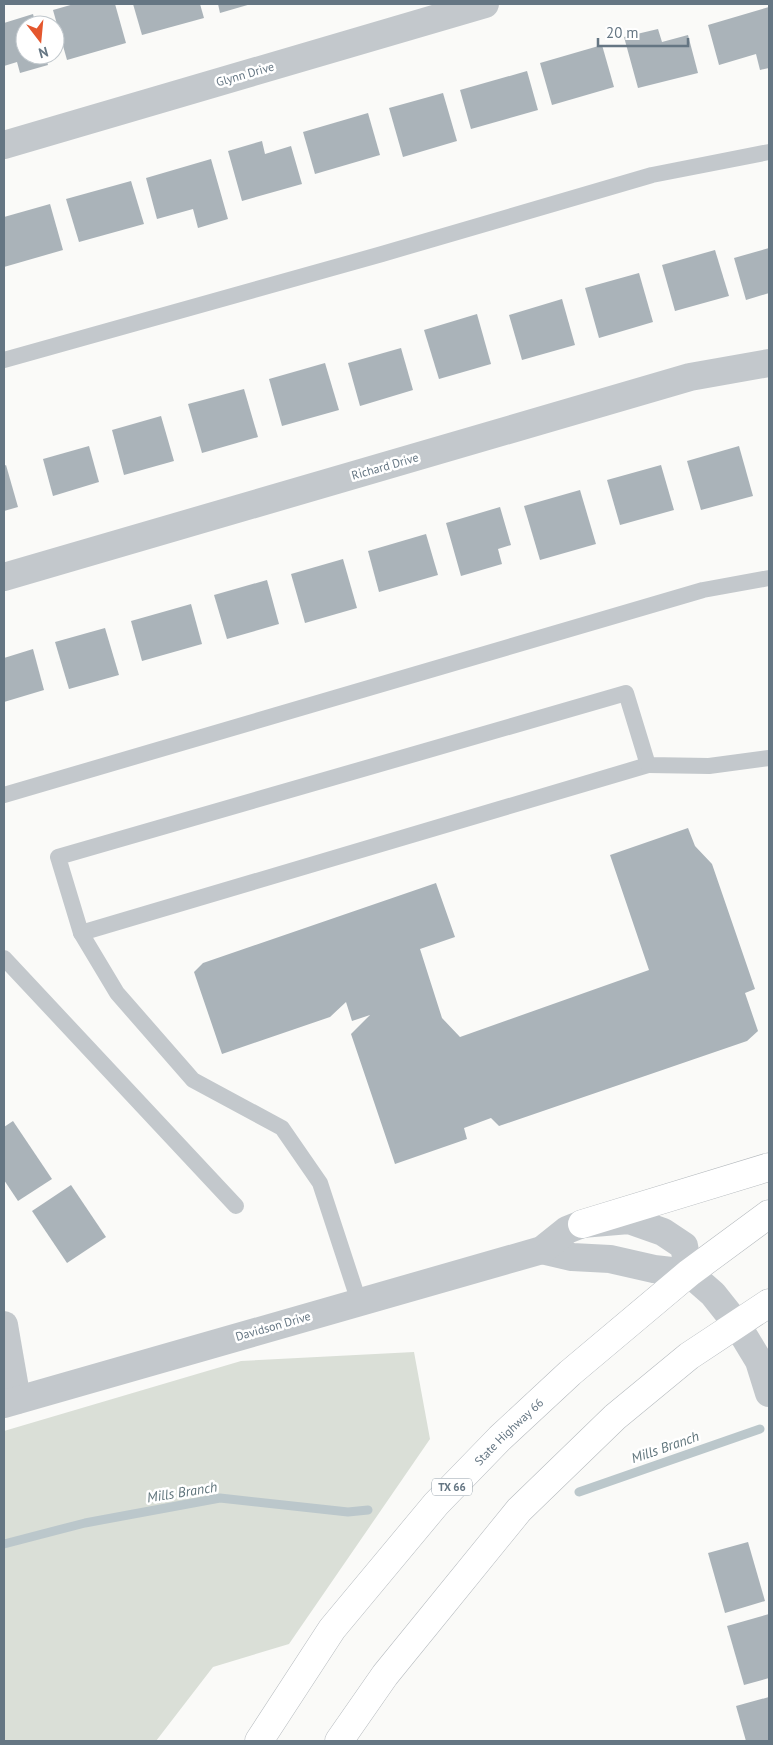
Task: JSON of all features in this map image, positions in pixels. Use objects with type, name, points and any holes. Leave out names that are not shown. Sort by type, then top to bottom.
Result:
[{"type":"main road","points":[[582,1224],[769,1167]]},
{"type":"main road","name":"State Highway 66","points":[[259,1741],[332,1628],[436,1504],[500,1438],[570,1373],[689,1273],[769,1214]]},
{"type":"main road","points":[[338,1741],[385,1674],[518,1510],[616,1418],[689,1356],[736,1323],[769,1303]]},
{"type":"street","name":"Glynn Drive","points":[[4,145],[485,4]]},
{"type":"street","name":"Richard Drive","points":[[4,577],[690,377],[769,363]]},
{"type":"street","name":"Davidson Drive","points":[[10,1402],[542,1250],[567,1230],[582,1224],[629,1220],[663,1232],[684,1246],[689,1273],[654,1269],[610,1259],[572,1257],[542,1250]]},
{"type":"street","points":[[689,1273],[713,1294],[736,1323],[759,1361],[769,1393]]},
{"type":"street","points":[[4,1325],[10,1402]]},
{"type":"lane","points":[[4,360],[382,254],[652,175],[769,152]]},
{"type":"lane","points":[[4,796],[703,590],[769,578]]},
{"type":"lane","points":[[359,1302],[320,1183],[282,1128],[193,1080],[117,992],[81,932],[58,857],[626,693],[648,765]]},
{"type":"lane","points":[[81,932],[648,765],[708,766],[769,758]]},
{"type":"lane","points":[[4,958],[236,1206]]},
{"type":"shaded area","points":[[414,1352],[430,1439],[289,1644],[213,1667],[156,1741],[4,1741],[4,1431],[241,1361]]},
{"type":"building","points":[[74,4],[115,4],[126,43],[67,60],[65,53],[65,15],[54,15],[53,10]]},
{"type":"building","points":[[133,4],[200,4],[204,18],[142,35]]},
{"type":"building","points":[[218,4],[251,4],[220,13]]},
{"type":"building","points":[[769,7],[769,68],[760,70],[756,54],[719,65],[708,25]]},
{"type":"building","points":[[15,20],[15,63],[4,66],[4,23]]},
{"type":"building","points":[[658,29],[662,42],[688,35],[698,73],[638,88],[624,37]]},
{"type":"building","points":[[602,45],[614,87],[552,105],[540,63]]},
{"type":"building","points":[[18,65],[48,65],[20,73]]},
{"type":"building","points":[[527,71],[538,110],[471,129],[460,90]]},
{"type":"building","points":[[443,93],[457,141],[403,157],[389,108]]},
{"type":"building","points":[[368,113],[380,155],[315,174],[303,132]]},
{"type":"building","points":[[262,141],[265,154],[291,146],[302,184],[242,201],[228,151]]},
{"type":"building","points":[[211,159],[228,219],[198,228],[193,209],[157,219],[146,178]]},
{"type":"building","points":[[131,181],[144,224],[79,242],[66,199]]},
{"type":"building","points":[[50,204],[63,250],[4,267],[4,217]]},
{"type":"building","points":[[769,248],[769,293],[746,300],[734,258]]},
{"type":"building","points":[[715,250],[729,296],[675,311],[662,265]]},
{"type":"building","points":[[639,273],[653,322],[599,338],[585,288]]},
{"type":"building","points":[[562,299],[575,345],[522,360],[509,315]]},
{"type":"building","points":[[477,314],[491,364],[439,379],[424,330]]},
{"type":"building","points":[[401,348],[413,390],[360,406],[348,363]]},
{"type":"building","points":[[325,363],[339,410],[282,426],[269,379]]},
{"type":"building","points":[[244,389],[258,437],[202,453],[188,404]]},
{"type":"building","points":[[161,416],[174,461],[124,475],[112,430]]},
{"type":"building","points":[[89,446],[99,482],[53,496],[43,459]]},
{"type":"building","points":[[739,446],[753,496],[701,510],[687,461]]},
{"type":"building","points":[[6,465],[18,507],[4,511],[4,466]]},
{"type":"building","points":[[661,465],[674,510],[620,525],[607,480]]},
{"type":"building","points":[[580,490],[596,544],[540,560],[524,506]]},
{"type":"building","points":[[500,507],[511,545],[498,549],[502,564],[461,576],[446,523]]},
{"type":"building","points":[[426,534],[438,575],[379,592],[368,551]]},
{"type":"building","points":[[343,559],[357,608],[305,623],[291,574]]},
{"type":"building","points":[[267,580],[279,624],[227,639],[214,595]]},
{"type":"building","points":[[191,604],[202,644],[142,661],[131,621]]},
{"type":"building","points":[[105,628],[119,675],[69,689],[55,642]]},
{"type":"building","points":[[33,649],[44,690],[4,702],[4,658]]},
{"type":"building","points":[[688,828],[695,846],[712,864],[755,989],[745,993],[758,1031],[747,1041],[499,1126],[491,1118],[464,1128],[467,1139],[395,1164],[351,1034],[370,1015],[352,1021],[346,1002],[330,1017],[222,1054],[194,972],[203,963],[436,883],[455,937],[420,949],[442,1018],[460,1037],[649,970],[610,855]]},
{"type":"building","points":[[13,1121],[52,1179],[18,1201],[4,1180],[4,1127]]},
{"type":"building","points":[[71,1185],[106,1237],[67,1263],[32,1211]]},
{"type":"building","points":[[748,1542],[765,1601],[725,1613],[708,1553]]},
{"type":"building","points":[[769,1614],[769,1678],[744,1685],[727,1626]]},
{"type":"building","points":[[769,1697],[769,1741],[746,1741],[736,1706]]},
{"type":"waterway","name":"Mills Branch","points":[[579,1492],[760,1429]]},
{"type":"waterway","name":"Mills Branch","points":[[4,1544],[85,1523],[220,1498],[348,1512],[368,1510]]}]
